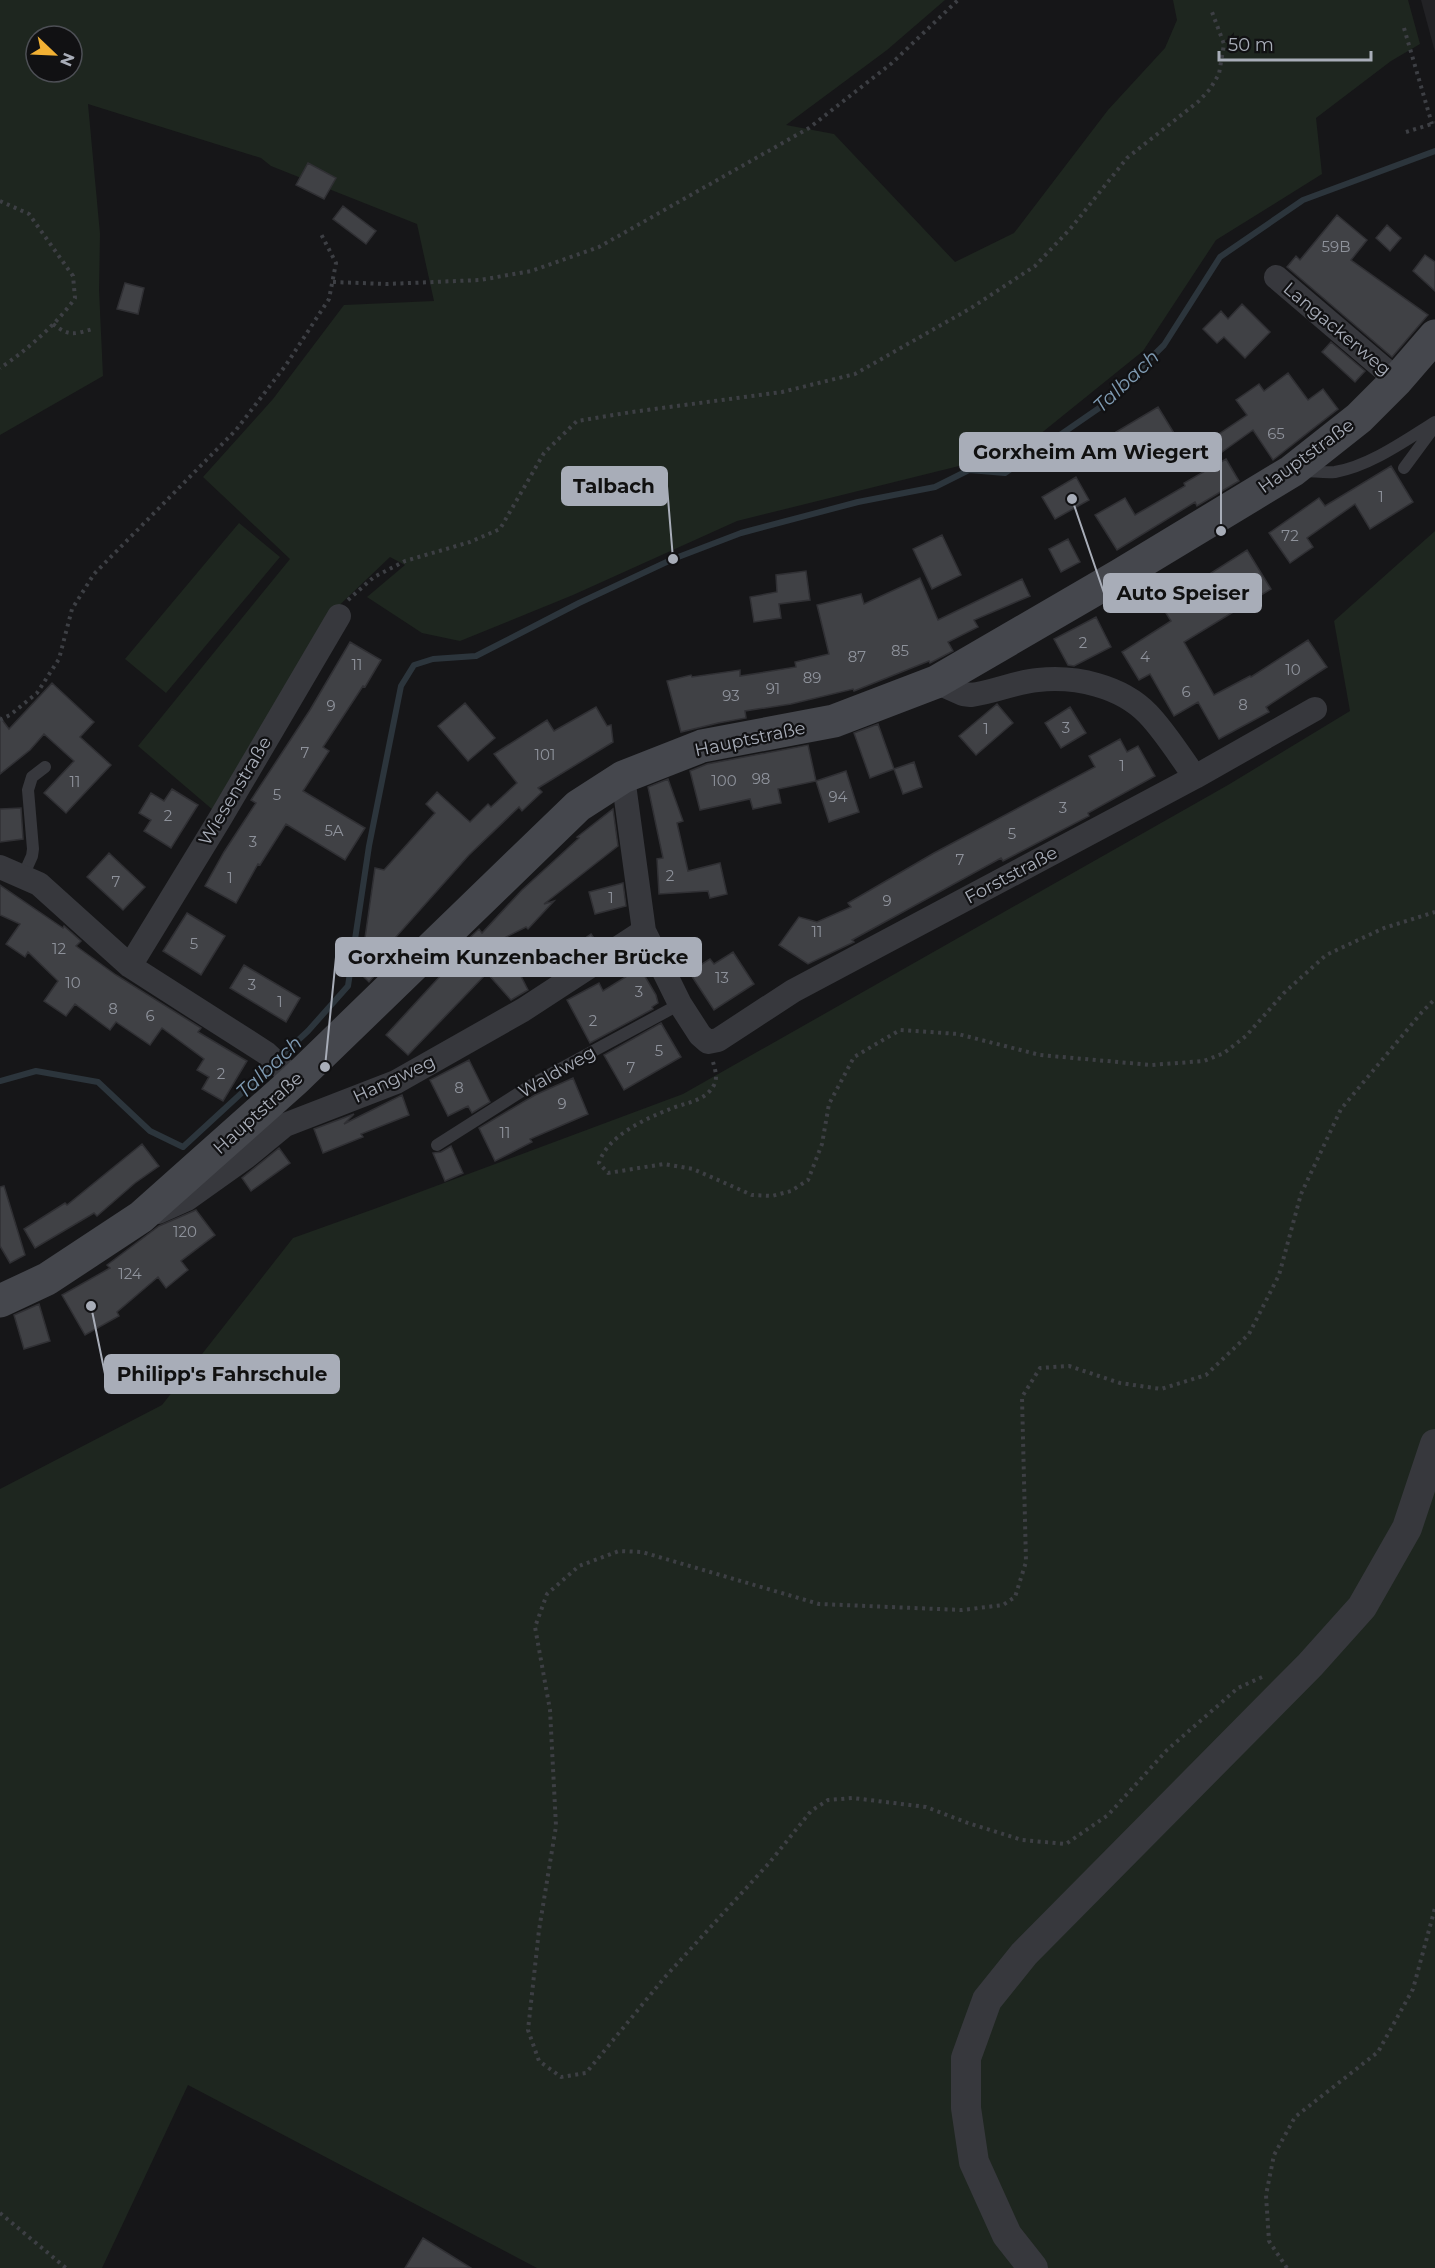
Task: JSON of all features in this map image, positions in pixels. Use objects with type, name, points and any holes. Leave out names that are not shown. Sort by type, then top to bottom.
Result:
[{"type":"main road","name":"Hauptstraße","points":[[0,1300],[47,1279],[141,1217],[281,1067],[578,806],[623,777],[702,746],[834,721],[936,682],[1292,471],[1359,418],[1397,380],[1435,336]]},
{"type":"street","name":"Langackerweg","points":[[1276,278],[1397,380]]},
{"type":"street","name":"Wiesenstraße","points":[[130,966],[221,817],[339,615]]},
{"type":"street","points":[[936,682],[963,694],[971,695],[1021,682],[1052,679],[1089,683],[1119,694],[1136,703],[1149,715],[1195,777]]},
{"type":"street","name":"Forststraße","points":[[708,1042],[718,1040],[793,991],[1195,777],[1315,709]]},
{"type":"street","points":[[623,777],[644,931],[680,1004],[700,1035],[708,1042]]},
{"type":"street","points":[[0,867],[39,884],[130,966],[281,1067]]},
{"type":"street","name":"Hangweg","points":[[141,1217],[187,1199],[246,1157],[285,1125],[396,1082],[523,1010],[644,931]]},
{"type":"street","points":[[1033,2268],[1007,2235],[974,2162],[966,2108],[966,2058],[987,2000],[1024,1954],[1310,1665],[1362,1606],[1407,1528],[1435,1444]]},
{"type":"lane","points":[[1292,471],[1334,472],[1350,467],[1389,451],[1435,424]]},
{"type":"lane","points":[[1404,468],[1435,424]]},
{"type":"lane","points":[[23,876],[33,849],[28,790],[33,777],[45,767]]},
{"type":"lane","name":"Waldweg","points":[[437,1145],[536,1082],[680,1004]]},
{"type":"path","points":[[333,282],[387,284],[480,280],[531,271],[599,248],[809,128],[892,63],[958,0]]},
{"type":"path","points":[[339,615],[347,601],[374,577],[405,561],[470,542],[500,529],[544,453],[577,421],[782,392],[855,375],[971,308],[1035,266],[1071,228],[1127,158],[1199,101],[1210,88],[1219,74],[1224,44],[1212,12]]},
{"type":"path","points":[[1404,28],[1433,123],[1406,132]]},
{"type":"path","points":[[0,201],[29,214],[73,276],[75,298],[64,314],[0,368]]},
{"type":"path","points":[[0,720],[10,715],[37,693],[59,659],[72,609],[94,574],[236,430],[292,356],[329,299],[336,263],[321,234]]},
{"type":"path","points":[[53,324],[63,332],[73,335],[93,329]]},
{"type":"path","points":[[708,1042],[716,1072],[715,1084],[699,1100],[671,1108],[646,1120],[613,1142],[603,1151],[599,1163],[608,1173],[664,1164],[693,1169],[752,1195],[772,1196],[791,1191],[808,1180],[822,1144],[829,1104],[854,1057],[900,1030],[958,1034],[1040,1055],[1151,1065],[1204,1061],[1224,1053],[1245,1035],[1284,993],[1326,954],[1384,928],[1435,912]]},
{"type":"path","points":[[1268,1674],[1239,1688],[1167,1750],[1108,1815],[1066,1844],[1022,1840],[926,1807],[853,1798],[828,1800],[810,1810],[770,1862],[665,1977],[586,2073],[561,2077],[539,2061],[528,2030],[539,1930],[556,1826],[550,1710],[535,1627],[547,1594],[579,1566],[619,1551],[642,1552],[819,1604],[962,1610],[1003,1605],[1015,1597],[1026,1562],[1022,1397],[1040,1368],[1070,1366],[1120,1383],[1161,1389],[1206,1376],[1249,1334],[1279,1275],[1301,1194],[1341,1109],[1435,999]]},
{"type":"path","points":[[1287,2268],[1269,2241],[1266,2195],[1274,2155],[1295,2117],[1378,2052],[1413,1989],[1435,1908]]},
{"type":"path","points":[[0,2213],[66,2268]]},
{"type":"shaded area","points":[[0,0],[945,0],[887,50],[786,125],[834,134],[955,262],[1014,233],[1108,110],[1165,48],[1177,20],[1173,0],[1408,0],[1420,44],[1391,61],[1316,118],[1322,174],[1216,240],[1143,351],[1003,464],[959,466],[737,521],[573,595],[460,641],[422,633],[367,597],[405,565],[390,557],[327,617],[213,810],[138,746],[290,559],[203,477],[273,399],[344,305],[434,301],[417,224],[271,166],[261,158],[88,104],[100,234],[99,290],[103,376],[0,435]]},
{"type":"shaded area","points":[[1421,0],[1435,0],[1435,52]]},
{"type":"shaded area","points":[[239,523],[280,557],[166,693],[125,659]]},
{"type":"shaded area","points":[[1435,531],[1435,2268],[537,2268],[188,2085],[102,2268],[0,2268],[0,1489],[162,1405],[293,1238],[683,1094],[1228,785],[1350,711],[1334,621]]},
{"type":"building","points":[[308,163],[336,178],[324,199],[296,185]]},
{"type":"building","points":[[343,206],[376,231],[366,244],[333,219]]},
{"type":"building","points":[[1337,215],[1367,240],[1351,260],[1428,315],[1392,357],[1287,267],[1296,256],[1300,260]]},
{"type":"building","points":[[1387,225],[1401,238],[1390,251],[1376,238]]},
{"type":"building","points":[[1425,255],[1435,262],[1435,291],[1413,271]]},
{"type":"building","points":[[125,283],[144,288],[138,314],[117,309]]},
{"type":"building","points":[[1242,304],[1270,332],[1245,358],[1224,337],[1217,343],[1203,329],[1221,311],[1228,319]]},
{"type":"building","points":[[1331,342],[1365,371],[1355,382],[1322,352]]},
{"type":"building","points":[[1288,373],[1308,400],[1323,389],[1338,409],[1273,460],[1253,430],[1222,452],[1213,438],[1247,415],[1236,400],[1259,384],[1264,391]]},
{"type":"building","points":[[1158,407],[1177,438],[1134,463],[1116,432]]},
{"type":"building","points":[[1226,459],[1239,481],[1197,506],[1195,502],[1117,550],[1095,515],[1125,498],[1135,515]]},
{"type":"building","points":[[1391,466],[1413,502],[1370,529],[1355,504],[1307,538],[1313,547],[1290,563],[1269,533],[1319,498],[1325,506]]},
{"type":"building","points":[[1076,477],[1089,500],[1055,519],[1042,497]]},
{"type":"building","points":[[942,535],[961,575],[932,589],[913,549]]},
{"type":"building","points":[[1068,539],[1080,562],[1061,572],[1049,549]]},
{"type":"building","points":[[1247,550],[1271,589],[1184,642],[1214,695],[1251,677],[1308,640],[1327,667],[1266,707],[1269,712],[1219,739],[1198,702],[1174,716],[1150,674],[1139,680],[1122,652],[1171,621],[1161,605]]},
{"type":"building","points":[[806,571],[810,600],[779,604],[781,618],[754,622],[750,597],[777,592],[776,575]]},
{"type":"building","points":[[920,578],[938,620],[1022,579],[1030,596],[974,620],[978,627],[948,642],[953,651],[930,663],[929,661],[854,691],[853,689],[791,704],[745,711],[746,718],[681,732],[667,681],[691,675],[692,677],[740,670],[740,676],[796,667],[795,662],[829,654],[817,605],[861,594],[864,604]]},
{"type":"building","points":[[1096,617],[1111,647],[1074,666],[1068,665],[1054,639]]},
{"type":"building","points":[[350,642],[381,660],[323,747],[329,751],[303,791],[365,828],[345,860],[286,824],[260,865],[258,864],[236,903],[205,886],[256,803],[251,800],[310,710]]},
{"type":"building","points":[[52,683],[94,722],[80,737],[111,765],[66,813],[44,793],[74,761],[44,734],[30,750],[0,774],[0,717],[9,729]]},
{"type":"building","points":[[465,703],[495,738],[468,761],[438,726]]},
{"type":"building","points":[[997,704],[1013,723],[976,755],[959,736]]},
{"type":"building","points":[[596,707],[607,726],[611,725],[613,742],[538,788],[542,792],[522,811],[519,807],[469,855],[395,938],[389,963],[386,962],[369,982],[360,973],[375,868],[384,870],[435,813],[426,804],[437,792],[470,822],[488,804],[491,807],[517,783],[494,754],[547,720],[554,731]]},
{"type":"building","points":[[1070,707],[1086,733],[1061,748],[1045,723]]},
{"type":"building","points":[[878,724],[894,769],[870,778],[854,733]]},
{"type":"building","points":[[1120,739],[1127,752],[1138,746],[1155,776],[1088,813],[1089,816],[1003,861],[1001,858],[852,940],[854,942],[808,964],[779,945],[799,917],[817,922],[851,907],[848,903],[934,853],[1095,767],[1089,756]]},
{"type":"building","points":[[808,745],[816,781],[778,789],[781,803],[753,809],[750,799],[700,810],[690,771],[707,764]]},
{"type":"building","points":[[914,762],[922,787],[903,794],[894,769]]},
{"type":"building","points":[[846,771],[859,812],[829,822],[816,781]]},
{"type":"building","points":[[668,779],[683,821],[677,823],[688,871],[720,863],[727,894],[710,898],[708,891],[659,894],[657,859],[663,858],[648,787]]},
{"type":"building","points":[[172,789],[198,805],[171,848],[144,831],[151,820],[139,813],[151,793],[164,801]]},
{"type":"building","points":[[21,808],[23,839],[0,842],[0,809]]},
{"type":"building","points":[[613,809],[618,846],[544,904],[554,901],[528,929],[526,927],[502,939],[528,990],[511,1000],[487,973],[408,1055],[386,1035],[455,960],[451,955],[479,929],[482,933],[522,890],[579,838],[577,837]]},
{"type":"building","points":[[109,853],[145,887],[123,910],[87,877]]},
{"type":"building","points":[[623,883],[626,906],[595,914],[589,892]]},
{"type":"building","points":[[0,885],[63,928],[64,926],[81,941],[76,946],[116,975],[201,1028],[198,1032],[247,1061],[223,1101],[202,1089],[209,1077],[197,1070],[204,1059],[162,1028],[150,1045],[116,1022],[110,1030],[75,1004],[66,1016],[44,1001],[58,981],[28,952],[25,957],[6,944],[20,924],[0,915]]},
{"type":"building","points":[[187,913],[225,936],[201,975],[163,951]]},
{"type":"building","points":[[591,934],[598,944],[572,961],[566,952]]},
{"type":"building","points":[[733,952],[754,984],[714,1010],[689,972],[710,959],[714,964]]},
{"type":"building","points":[[244,965],[300,998],[286,1022],[230,988]]},
{"type":"building","points":[[640,968],[656,995],[658,1003],[652,1007],[653,1009],[590,1043],[567,1000],[599,983],[603,991]]},
{"type":"building","points":[[661,1023],[681,1057],[624,1090],[604,1055]]},
{"type":"building","points":[[469,1060],[490,1102],[472,1113],[468,1106],[448,1116],[430,1080]]},
{"type":"building","points":[[573,1078],[588,1114],[530,1139],[532,1142],[495,1161],[479,1128],[535,1095]]},
{"type":"building","points":[[402,1095],[409,1115],[361,1134],[363,1137],[323,1153],[314,1129],[354,1114],[344,1124]]},
{"type":"building","points":[[142,1144],[159,1166],[135,1183],[97,1216],[94,1213],[35,1248],[24,1229],[65,1203],[67,1205]]},
{"type":"building","points":[[451,1146],[463,1173],[445,1181],[433,1153],[441,1152]]},
{"type":"building","points":[[279,1148],[290,1163],[251,1191],[242,1178]]},
{"type":"building","points":[[4,1186],[25,1255],[10,1263],[0,1246],[0,1187]]},
{"type":"building","points":[[196,1210],[215,1235],[181,1261],[188,1270],[166,1288],[158,1277],[117,1312],[119,1316],[85,1335],[62,1295],[110,1268],[107,1265],[159,1226]]},
{"type":"building","points":[[39,1304],[50,1341],[24,1349],[14,1315]]},
{"type":"building","points":[[423,2238],[471,2268],[405,2268]]},
{"type":"waterway","name":"Talbach","points":[[279,1058],[308,1031],[348,986],[369,846],[401,686],[414,665],[433,659],[476,656],[579,603],[673,559],[741,533],[858,502],[935,487],[969,470],[1005,473],[1102,406],[1164,345],[1220,257],[1303,200],[1435,151]]},
{"type":"waterway","name":"Talbach","points":[[0,1081],[36,1071],[98,1082],[150,1131],[183,1147],[272,1065]]},
{"type":"place","name":"Auto Speiser","points":[[1072,499]]},
{"type":"place","name":"Gorxheim Am Wiegert","points":[[1221,531]]},
{"type":"place","name":"Talbach","points":[[673,559]]},
{"type":"place","name":"Gorxheim Kunzenbacher Brücke","points":[[325,1067]]},
{"type":"place","name":"Philipp's Fahrschule","points":[[91,1306]]}]
